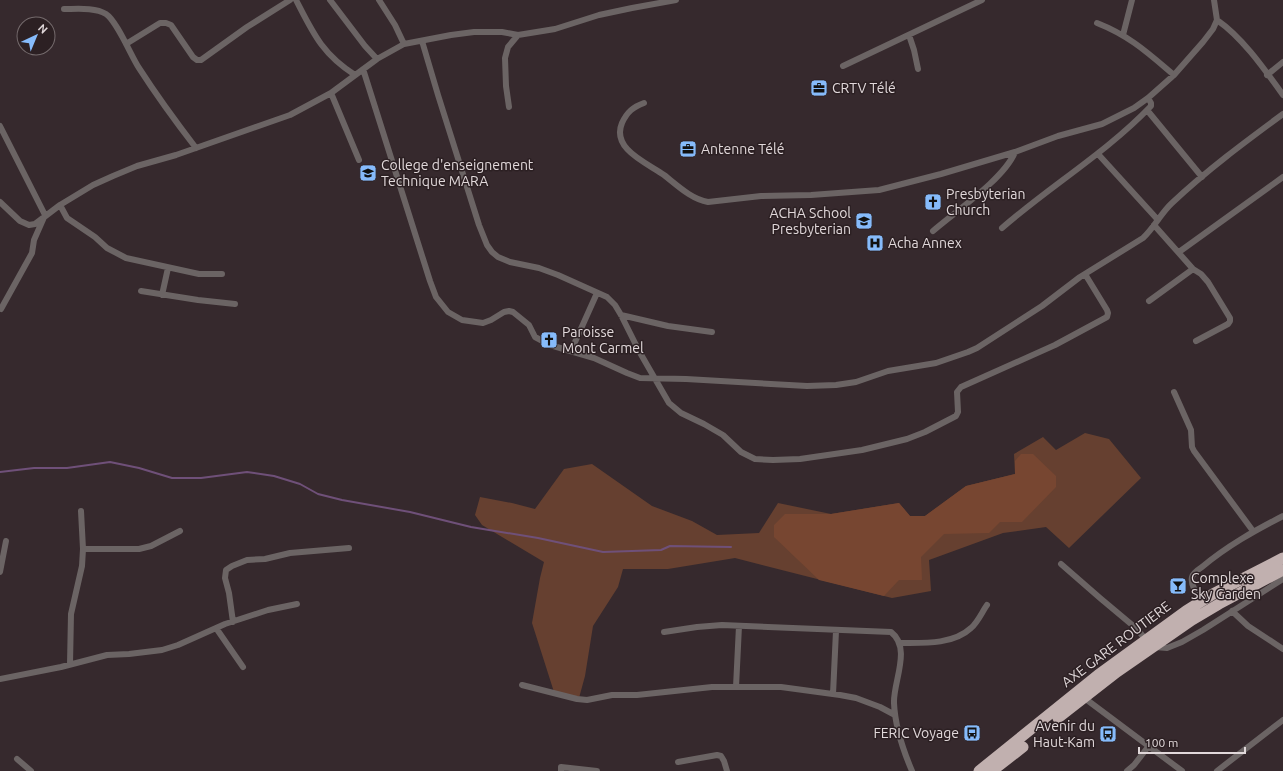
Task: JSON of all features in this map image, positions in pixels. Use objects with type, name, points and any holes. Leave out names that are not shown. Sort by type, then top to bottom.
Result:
[{"type":"highway","name":"AXE GARE ROUTIERE","points":[[1204,606],[1213,594],[1283,558]]},
{"type":"highway","name":"AXE GARE ROUTIERE","points":[[979,771],[1149,644],[1186,611],[1204,606],[1283,570]]},
{"type":"highway","name":"AXE GARE ROUTIERE","points":[[992,771],[1063,714],[1081,695]]},
{"type":"street","points":[[126,44],[160,23],[166,23],[171,25],[193,57],[197,60],[201,60],[247,27],[290,0]]},
{"type":"street","points":[[296,0],[312,31],[327,53],[340,66],[355,75]]},
{"type":"street","points":[[330,0],[365,46],[377,59]]},
{"type":"street","points":[[379,0],[395,25],[404,44]]},
{"type":"street","points":[[0,202],[20,221],[29,225],[35,224],[60,205],[93,185],[113,176],[137,166],[196,148],[290,115],[331,93],[377,59],[404,44],[451,35],[489,32],[502,32],[518,35],[555,28],[632,8],[676,0]]},
{"type":"street","points":[[843,66],[982,0]]},
{"type":"street","points":[[1123,35],[1132,0]]},
{"type":"street","points":[[644,103],[634,106],[626,115],[621,126],[621,137],[626,148],[632,155],[700,201],[708,202],[761,196],[811,195],[879,190],[941,174],[1015,152],[1058,136],[1102,124],[1128,111],[1148,98],[1174,75],[1213,30],[1218,20],[1214,0]]},
{"type":"street","points":[[64,9],[97,10],[106,14],[113,21],[138,66],[160,101],[196,148]]},
{"type":"street","points":[[1218,20],[1232,32],[1283,95]]},
{"type":"street","points":[[1098,23],[1123,35],[1143,49],[1174,75]]},
{"type":"street","points":[[509,107],[506,86],[505,58],[508,47],[518,35]]},
{"type":"street","points":[[909,35],[918,69]]},
{"type":"street","points":[[422,41],[479,225],[487,245],[492,252],[510,262],[539,268],[607,297],[614,304],[621,315],[668,402],[681,413],[704,424],[723,436],[741,452],[755,459],[800,459],[862,450],[907,439],[925,432],[956,416],[958,412],[957,392],[961,387],[1022,361],[1105,319],[1108,313],[1085,274]]},
{"type":"street","points":[[1268,75],[1283,62]]},
{"type":"street","points":[[363,69],[393,160],[419,248],[436,296],[448,312],[462,320],[483,322],[490,320],[504,312],[513,312],[529,325],[535,337],[550,345],[594,358],[627,374],[640,378],[807,386],[836,385],[856,382],[888,371],[936,363],[968,352],[989,341],[1042,306],[1085,274],[1146,235],[1166,209],[1202,177],[1232,152],[1283,114]]},
{"type":"street","points":[[331,93],[359,160]]},
{"type":"street","points":[[1002,228],[1021,211],[1098,154],[1147,110],[1151,105],[1148,98]]},
{"type":"street","points":[[1147,110],[1202,177]]},
{"type":"street","points":[[0,126],[45,215]]},
{"type":"street","points":[[932,231],[985,188],[1009,163],[1015,152]]},
{"type":"street","points":[[1098,154],[1156,222],[1192,269],[1201,274],[1208,282],[1230,318],[1228,324],[1196,341]]},
{"type":"street","points":[[1179,252],[1283,177]]},
{"type":"street","points":[[60,205],[67,218],[107,248],[126,258],[199,274],[222,274]]},
{"type":"street","points":[[1,309],[32,253],[34,240],[45,215]]},
{"type":"street","points":[[162,295],[168,268]]},
{"type":"street","points":[[1149,301],[1192,269]]},
{"type":"street","points":[[141,291],[235,304]]},
{"type":"street","points":[[571,351],[598,293]]},
{"type":"street","points":[[621,315],[668,326],[712,332]]},
{"type":"street","points":[[1174,392],[1191,430],[1192,447],[1194,451],[1253,531]]},
{"type":"street","points":[[70,664],[71,614],[82,566],[83,549],[81,511]]},
{"type":"street","points":[[1204,606],[1192,584],[1192,577],[1194,574],[1226,548],[1253,531],[1283,516]]},
{"type":"street","points":[[83,549],[139,549],[151,546],[180,531]]},
{"type":"street","points":[[0,572],[6,541]]},
{"type":"street","points":[[233,622],[229,593],[225,578],[226,570],[232,566],[247,560],[265,559],[290,553],[349,548]]},
{"type":"street","points":[[1061,564],[1137,629],[1149,644],[1167,648],[1182,642],[1283,579]]},
{"type":"street","points":[[0,679],[107,655],[162,650],[185,642],[216,628],[268,610],[297,604]]},
{"type":"street","points":[[899,643],[929,642],[950,639],[964,634],[972,628],[987,605]]},
{"type":"street","points":[[1232,611],[1248,626],[1283,650]]},
{"type":"street","points":[[736,687],[739,626]]},
{"type":"street","points":[[664,632],[697,627],[739,626],[891,632],[895,635],[899,643],[900,666],[894,697],[895,715],[903,747],[912,771]]},
{"type":"street","points":[[216,628],[243,667]]},
{"type":"street","points":[[832,694],[836,631]]},
{"type":"street","points":[[522,685],[581,700],[612,695],[637,695],[687,689],[781,687],[832,694],[869,702],[895,715]]},
{"type":"street","points":[[1081,695],[1148,747],[1182,771]]},
{"type":"street","points":[[1217,771],[1283,720]]},
{"type":"street","points":[[1127,771],[1134,765],[1148,747]]},
{"type":"street","points":[[678,762],[717,755],[721,756],[727,771]]},
{"type":"street","points":[[17,759],[31,771]]},
{"type":"street","points":[[561,771],[561,767],[597,771]]},
{"type":"shaded area","points":[[1085,433],[1109,439],[1141,478],[1069,548],[1046,527],[1003,533],[929,560],[931,591],[892,598],[735,558],[668,569],[623,569],[618,587],[593,626],[585,676],[579,698],[554,692],[532,623],[544,562],[482,525],[475,515],[480,497],[535,509],[564,469],[592,464],[652,506],[692,521],[717,535],[759,533],[778,503],[831,514],[899,503],[910,516],[925,516],[966,486],[1015,474],[1014,454],[1043,437],[1056,450]]},
{"type":"shaded area","points":[[1021,454],[1033,454],[1056,476],[1056,487],[1022,522],[1000,522],[989,533],[944,534],[921,557],[922,580],[899,580],[884,596],[819,580],[774,537],[774,525],[785,514],[831,514],[899,503],[910,516],[925,516],[966,486],[1015,474],[1015,461]]},
{"type":"waterway","points":[[0,472],[34,468],[67,468],[110,462],[139,468],[172,478],[201,478],[247,472],[274,476],[300,484],[318,494],[342,500],[410,512],[471,527],[538,538],[603,552],[661,550],[670,546],[731,547]]},
{"type":"place","name":"CRTV Télé","points":[[819,88]]},
{"type":"place","name":"Antenne Télé","points":[[688,149]]},
{"type":"place","name":"College d'enseignement Technique MARA","points":[[368,173]]},
{"type":"place","name":"Presbyterian Church","points":[[933,202]]},
{"type":"place","name":"ACHA School Presbyterian","points":[[864,221]]},
{"type":"place","name":"Acha Annex","points":[[875,243]]},
{"type":"place","name":"Paroisse Mont Carmel","points":[[549,340]]},
{"type":"place","name":"Complexe Sky Garden","points":[[1178,586]]},
{"type":"place","name":"FERIC Voyage","points":[[972,733]]},
{"type":"place","name":"Avenir du Haut-Kam","points":[[1108,734]]}]
